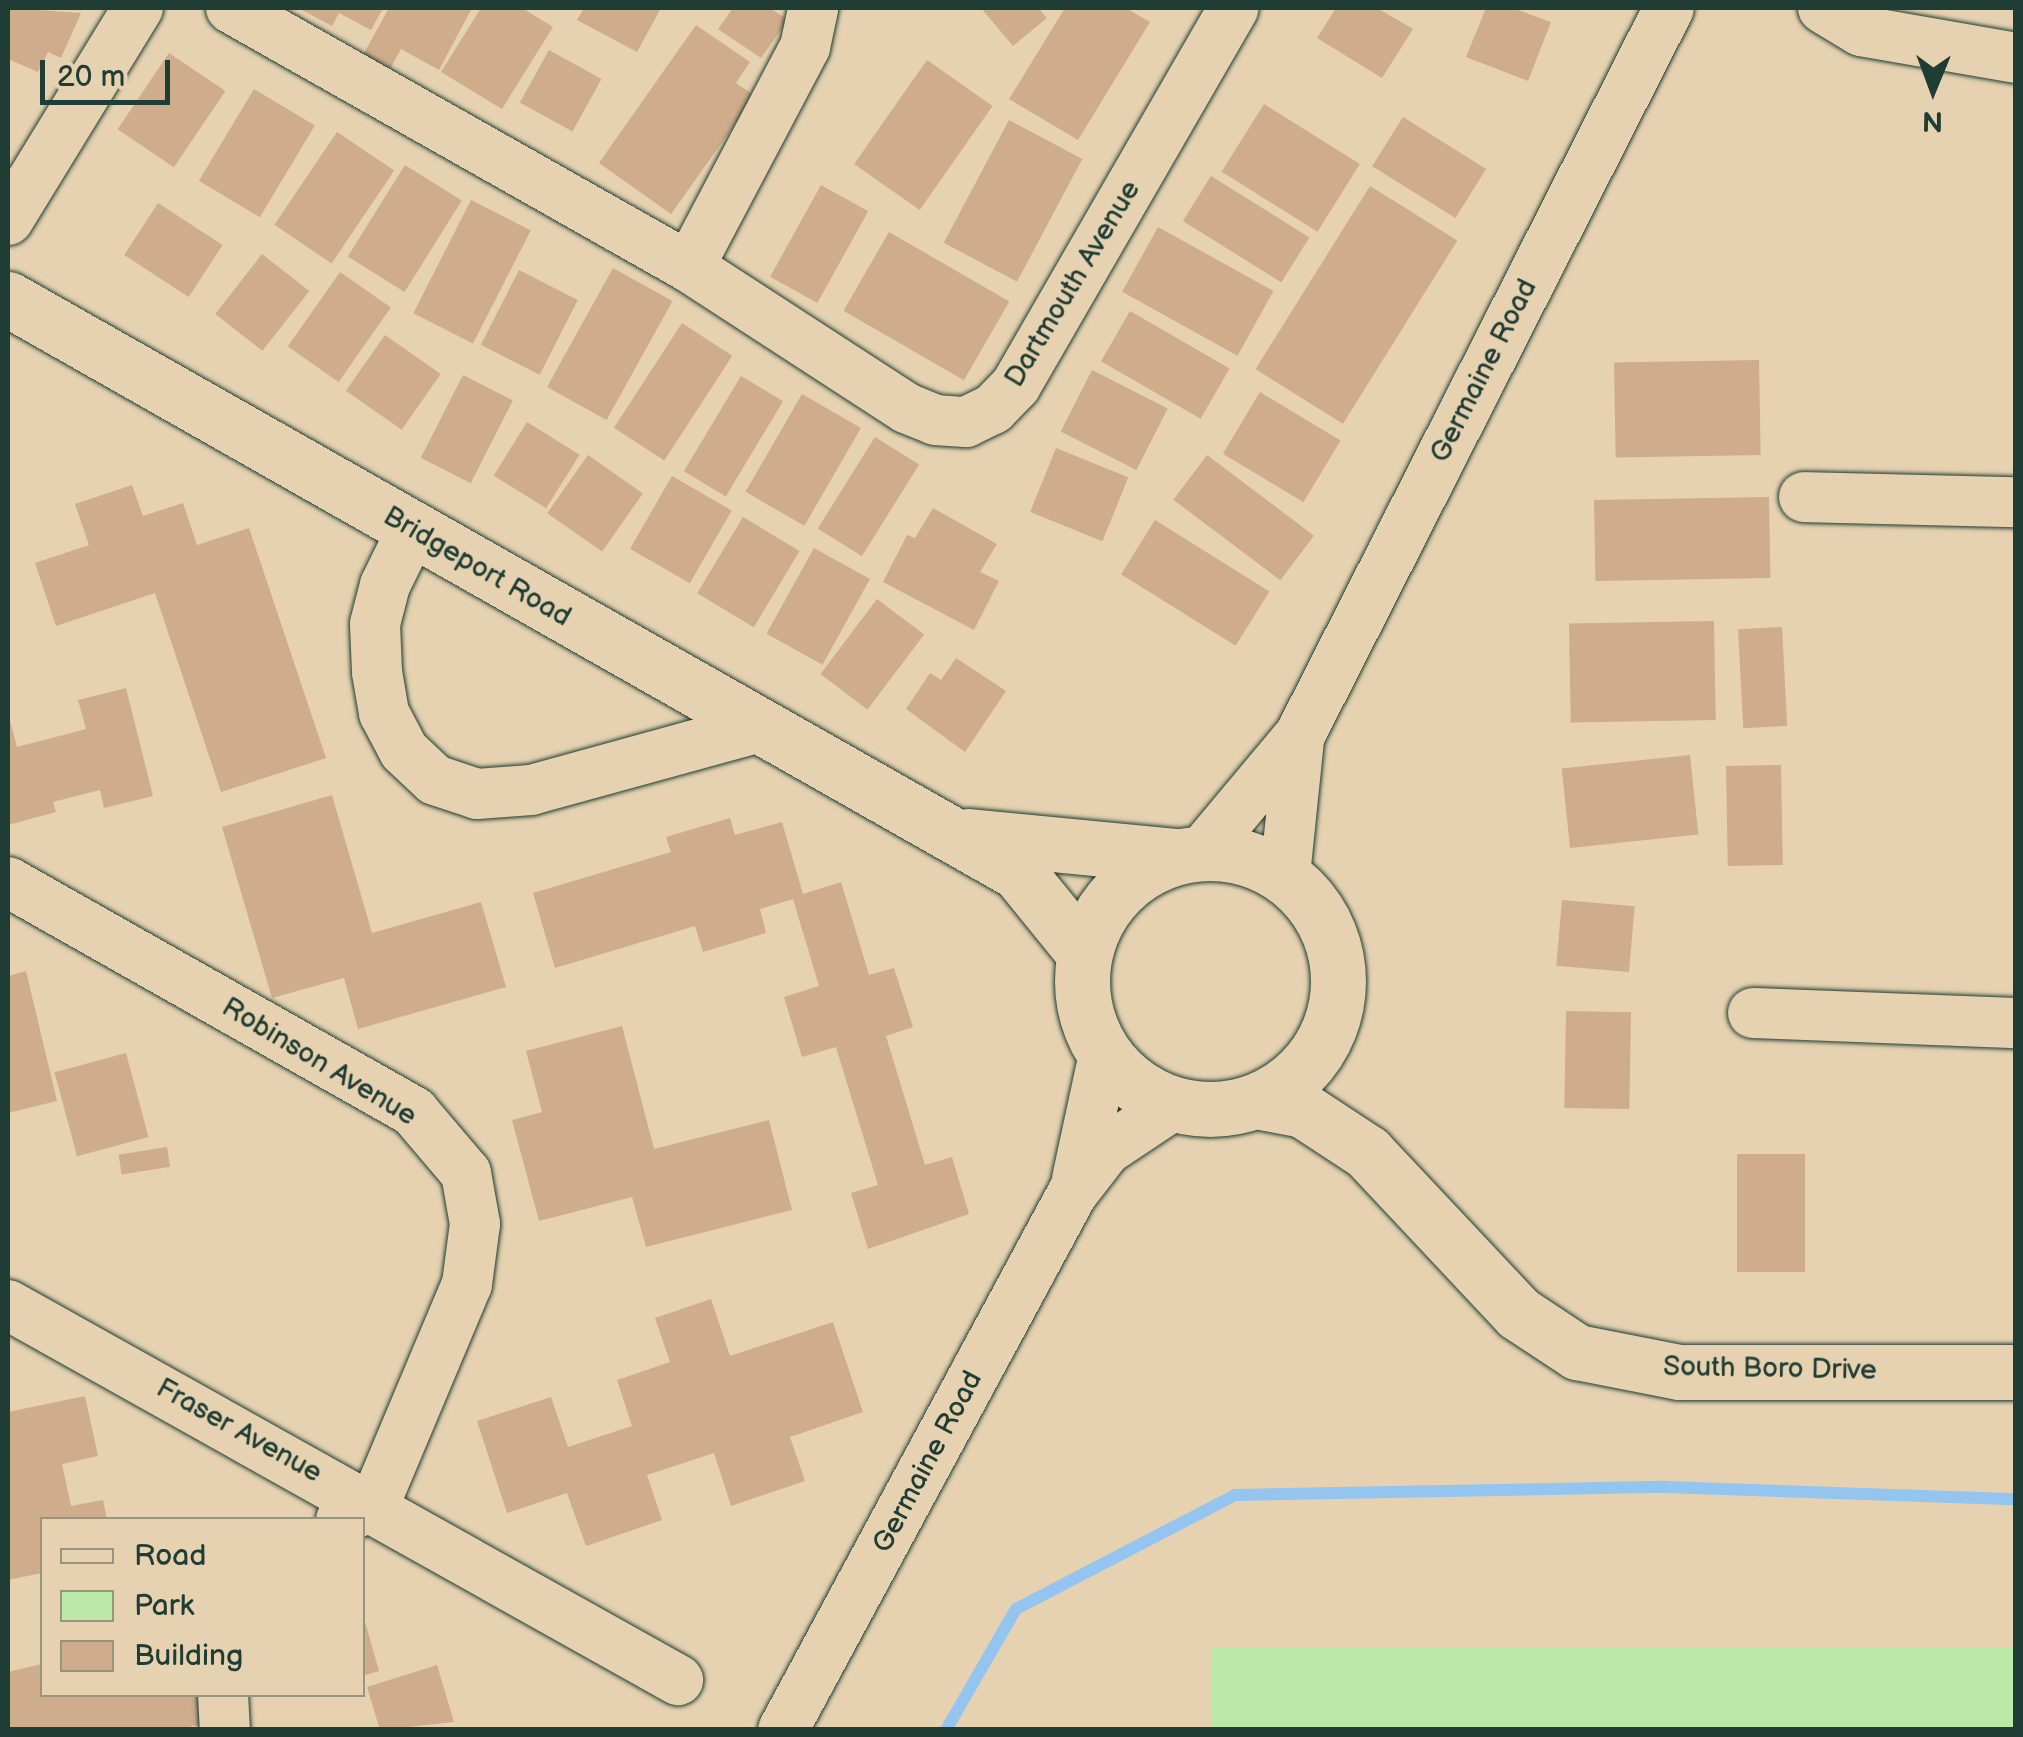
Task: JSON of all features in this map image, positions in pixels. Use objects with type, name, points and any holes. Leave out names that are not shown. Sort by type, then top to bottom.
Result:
[{"type":"main road","name":"Bridgeport Road","points":[[8,299],[1018,872],[1084,952]]},
{"type":"main road","name":"Bridgeport Road","points":[[946,834],[1190,854]]},
{"type":"main road","points":[[1190,854],[1246,856],[1284,875],[1320,914],[1339,965],[1338,1001],[1327,1036],[1287,1084],[1256,1101],[1215,1110],[1175,1104],[1142,1090],[1104,1054],[1088,1023],[1084,952],[1096,919],[1131,878],[1190,854]]},
{"type":"main road","name":"South Boro Drive","points":[[1327,1036],[1367,1152]]},
{"type":"main road","name":"South Boro Drive","points":[[1256,1101],[1303,1110],[1367,1152],[1518,1314],[1578,1352],[1679,1372],[2016,1372]]},
{"type":"street","points":[[8,220],[138,8]]},
{"type":"street","name":"Dartmouth Avenue","points":[[231,8],[689,267],[906,408],[935,420],[966,422],[994,409],[1016,385],[1234,8]]},
{"type":"street","points":[[689,267],[806,48],[814,8]]},
{"type":"street","name":"Germaine Road","points":[[1190,854],[1300,735],[1669,8]]},
{"type":"street","points":[[1824,8],[1861,31],[2016,58]]},
{"type":"street","points":[[1804,496],[2016,502]]},
{"type":"street","points":[[412,530],[385,585],[375,624],[377,672],[384,713],[404,751],[435,780],[477,794],[531,790],[758,727]]},
{"type":"street","name":"Germaine Road","points":[[1284,875],[1300,735]]},
{"type":"street","name":"Robinson Avenue","points":[[8,882],[414,1112],[466,1173],[476,1224],[467,1284],[357,1512]]},
{"type":"street","points":[[1753,1014],[2016,1022]]},
{"type":"street","name":"Germaine Road","points":[[1072,1194],[1094,1121],[1104,1054]]},
{"type":"street","name":"Germaine Road","points":[[783,1730],[1072,1194],[1106,1150],[1175,1104]]},
{"type":"street","name":"Fraser Avenue","points":[[8,1304],[357,1512],[678,1680]]},
{"type":"street","points":[[223,1697],[225,1730]]},
{"type":"green space","points":[[1211,1647],[2015,1647],[2015,1729],[1211,1729]]},
{"type":"building","points":[[10,8],[81,13],[61,58],[48,52],[38,72],[8,59]]},
{"type":"building","points":[[298,8],[383,8],[371,30],[339,13],[332,26]]},
{"type":"building","points":[[389,8],[472,8],[439,70],[401,49],[390,69],[363,55]]},
{"type":"building","points":[[481,8],[522,8],[553,27],[502,109],[441,72]]},
{"type":"building","points":[[584,8],[661,8],[637,52],[577,20]]},
{"type":"building","points":[[733,8],[770,8],[788,20],[761,58],[718,29]]},
{"type":"building","points":[[981,8],[1038,8],[1047,18],[1013,46]]},
{"type":"building","points":[[1065,8],[1126,8],[1150,22],[1078,140],[1009,99]]},
{"type":"building","points":[[1336,8],[1377,8],[1413,29],[1382,78],[1317,38]]},
{"type":"building","points":[[1486,8],[1512,8],[1551,22],[1528,81],[1466,57]]},
{"type":"building","points":[[696,25],[750,62],[736,83],[755,96],[671,214],[599,163]]},
{"type":"building","points":[[549,50],[601,79],[572,132],[520,102]]},
{"type":"building","points":[[169,53],[225,91],[174,167],[118,129]]},
{"type":"building","points":[[927,60],[993,106],[920,210],[854,164]]},
{"type":"building","points":[[254,89],[315,126],[260,217],[199,181]]},
{"type":"building","points":[[1264,104],[1360,164],[1317,232],[1222,172]]},
{"type":"building","points":[[1403,117],[1486,169],[1455,218],[1372,166]]},
{"type":"building","points":[[1009,120],[1082,159],[1017,282],[944,243]]},
{"type":"building","points":[[337,132],[394,171],[332,263],[274,225]]},
{"type":"building","points":[[405,165],[462,201],[405,292],[348,257]]},
{"type":"building","points":[[1211,176],[1309,237],[1281,282],[1183,221]]},
{"type":"building","points":[[821,185],[868,211],[817,303],[770,277]]},
{"type":"building","points":[[1370,186],[1457,241],[1343,424],[1256,369]]},
{"type":"building","points":[[471,200],[531,230],[473,344],[413,313]]},
{"type":"building","points":[[158,203],[223,245],[189,297],[124,255]]},
{"type":"building","points":[[1158,227],[1273,291],[1238,356],[1122,292]]},
{"type":"building","points":[[889,232],[1009,302],[964,380],[844,311]]},
{"type":"building","points":[[262,254],[309,291],[262,351],[215,314]]},
{"type":"building","points":[[613,268],[672,301],[607,420],[547,387]]},
{"type":"building","points":[[519,270],[578,300],[540,375],[481,345]]},
{"type":"building","points":[[340,272],[391,308],[339,382],[288,347]]},
{"type":"building","points":[[1130,311],[1230,368],[1201,419],[1101,361]]},
{"type":"building","points":[[682,323],[732,356],[664,461],[614,428]]},
{"type":"building","points":[[385,335],[441,374],[402,430],[346,391]]},
{"type":"building","points":[[1759,360],[1761,455],[1616,458],[1614,363]]},
{"type":"building","points":[[1092,370],[1168,409],[1136,470],[1061,431]]},
{"type":"building","points":[[463,375],[513,400],[471,483],[421,458]]},
{"type":"building","points":[[741,376],[783,401],[726,496],[684,471]]},
{"type":"building","points":[[1260,392],[1341,440],[1303,502],[1223,454]]},
{"type":"building","points":[[802,394],[861,428],[804,526],[746,492]]},
{"type":"building","points":[[527,422],[580,455],[546,508],[494,475]]},
{"type":"building","points":[[875,437],[919,465],[862,556],[818,529]]},
{"type":"building","points":[[1056,448],[1128,477],[1102,541],[1030,512]]},
{"type":"building","points":[[588,455],[643,493],[602,552],[547,513]]},
{"type":"building","points":[[1207,455],[1314,536],[1280,580],[1173,500]]},
{"type":"building","points":[[672,476],[732,510],[690,583],[630,549]]},
{"type":"building","points":[[132,485],[143,516],[183,503],[197,545],[249,528],[326,758],[221,792],[155,593],[56,626],[35,563],[89,545],[75,504]]},
{"type":"building","points":[[1769,497],[1770,578],[1595,581],[1594,500]]},
{"type":"building","points":[[933,508],[997,544],[980,572],[999,581],[974,630],[883,582],[907,535],[915,538]]},
{"type":"building","points":[[743,517],[800,551],[754,627],[697,593]]},
{"type":"building","points":[[1155,520],[1269,592],[1236,646],[1121,574]]},
{"type":"building","points":[[814,548],[870,579],[822,665],[766,634]]},
{"type":"building","points":[[877,599],[924,635],[868,710],[820,674]]},
{"type":"building","points":[[1714,621],[1716,720],[1571,723],[1569,624]]},
{"type":"building","points":[[1782,627],[1787,726],[1743,728],[1738,629]]},
{"type":"building","points":[[956,658],[1006,691],[965,752],[906,709],[930,673],[941,680]]},
{"type":"building","points":[[126,688],[153,796],[104,808],[100,790],[53,802],[56,812],[8,825],[8,713],[17,747],[86,729],[78,700]]},
{"type":"building","points":[[1690,755],[1698,835],[1570,848],[1562,768]]},
{"type":"building","points":[[1781,765],[1783,865],[1728,866],[1726,766]]},
{"type":"building","points":[[332,795],[372,933],[481,902],[506,987],[358,1029],[344,978],[272,998],[222,827]]},
{"type":"building","points":[[730,818],[735,835],[782,822],[803,894],[841,882],[869,975],[894,968],[913,1027],[886,1036],[925,1165],[952,1157],[969,1214],[868,1249],[851,1193],[878,1185],[836,1047],[802,1057],[784,997],[819,986],[793,899],[760,909],[766,933],[703,952],[695,926],[555,968],[533,893],[671,852],[666,837]]},
{"type":"building","points":[[1562,900],[1635,906],[1629,972],[1556,966]]},
{"type":"building","points":[[26,971],[57,1101],[8,1113],[8,976]]},
{"type":"building","points":[[1566,1011],[1631,1012],[1629,1109],[1564,1108]]},
{"type":"building","points":[[622,1026],[654,1149],[769,1120],[792,1210],[646,1247],[632,1197],[539,1221],[512,1120],[542,1112],[526,1051]]},
{"type":"building","points":[[126,1053],[149,1137],[77,1156],[55,1072]]},
{"type":"building","points":[[167,1147],[170,1167],[122,1174],[119,1155]]},
{"type":"building","points":[[1737,1154],[1805,1154],[1805,1272],[1737,1272]]},
{"type":"building","points":[[711,1299],[730,1356],[833,1322],[863,1412],[790,1437],[805,1481],[731,1506],[714,1453],[647,1475],[662,1520],[586,1546],[567,1493],[507,1513],[477,1421],[551,1397],[568,1447],[632,1426],[617,1380],[670,1362],[655,1318]]},
{"type":"building","points":[[85,1396],[98,1456],[62,1464],[71,1506],[103,1500],[106,1517],[40,1517],[40,1573],[8,1580],[8,1412]]},
{"type":"building","points":[[365,1622],[379,1671],[365,1675]]},
{"type":"building","points":[[40,1664],[40,1697],[206,1697],[211,1722],[175,1730],[8,1730],[8,1672]]},
{"type":"building","points":[[437,1665],[454,1722],[380,1730],[367,1687]]},
{"type":"waterway","points":[[946,1730],[1016,1609],[1235,1495],[1665,1487],[2016,1499]]}]
